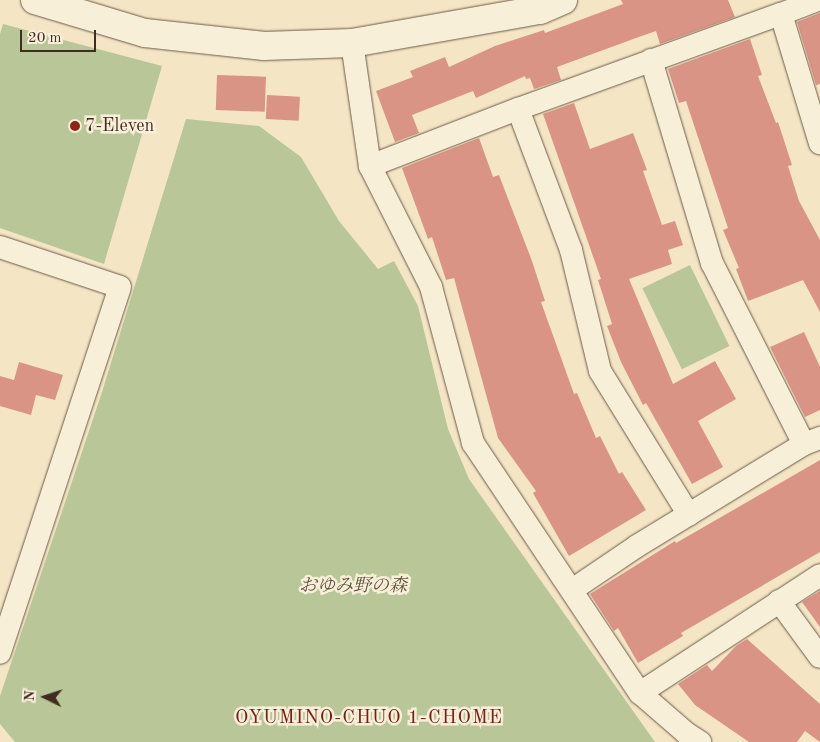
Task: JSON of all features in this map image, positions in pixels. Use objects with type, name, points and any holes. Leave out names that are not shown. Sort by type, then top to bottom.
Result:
[{"type":"street","points":[[35,0],[145,34],[264,46],[352,43],[540,10],[563,0]]},
{"type":"street","points":[[370,166],[518,109],[817,0]]},
{"type":"street","points":[[781,14],[820,142]]},
{"type":"street","points":[[352,43],[370,166],[431,287],[473,443],[640,693],[686,733],[700,742]]},
{"type":"street","points":[[572,590],[637,546],[812,441],[712,263],[651,60]]},
{"type":"street","points":[[518,109],[571,250],[600,371],[689,515]]},
{"type":"street","points":[[0,247],[120,287],[0,653]]},
{"type":"street","points":[[640,693],[820,575]]},
{"type":"street","points":[[779,601],[820,657]]},
{"type":"green space","points":[[3,24],[162,66],[104,264],[0,228],[0,34]]},
{"type":"green space","name":"おゆみ野の森","points":[[186,119],[259,126],[301,157],[339,221],[378,269],[394,261],[418,306],[448,429],[469,479],[655,742],[15,742],[0,724],[0,696],[102,392]]},
{"type":"green space","points":[[690,265],[729,346],[682,369],[642,288]]},
{"type":"building","points":[[621,0],[728,0],[735,17],[660,44],[656,31],[636,38],[557,67],[561,80],[534,89],[530,78],[526,79],[525,76],[476,98],[473,91],[412,115],[419,133],[395,142],[376,91],[413,77],[410,71],[445,57],[449,67],[495,46],[544,30],[545,33],[623,4]]},
{"type":"building","points":[[820,13],[820,84],[816,85],[797,22]]},
{"type":"building","points":[[750,39],[762,75],[758,76],[776,123],[778,122],[792,165],[788,166],[799,201],[820,240],[820,312],[803,280],[748,301],[736,269],[739,268],[723,230],[728,228],[686,101],[679,103],[668,69]]},
{"type":"building","points":[[217,75],[266,77],[265,112],[216,110]]},
{"type":"building","points":[[267,95],[300,97],[299,121],[266,119]]},
{"type":"building","points":[[574,103],[590,149],[633,133],[647,170],[643,171],[662,225],[675,221],[683,245],[668,250],[672,264],[629,279],[673,384],[715,361],[736,399],[698,421],[723,467],[692,484],[646,403],[643,405],[621,362],[607,326],[612,324],[598,280],[601,279],[543,114]]},
{"type":"building","points":[[479,138],[493,177],[499,175],[532,261],[545,301],[541,302],[574,394],[577,393],[596,438],[600,436],[619,474],[622,472],[646,510],[569,556],[533,493],[536,491],[498,438],[454,278],[446,280],[432,237],[428,239],[402,168]]},
{"type":"building","points":[[804,332],[820,367],[820,410],[805,417],[770,347]]},
{"type":"building","points":[[19,362],[63,375],[55,400],[36,395],[31,415],[0,406],[0,376],[14,380]]},
{"type":"building","points":[[820,460],[820,552],[681,633],[683,636],[638,663],[618,628],[614,631],[590,594],[675,541],[676,543]]},
{"type":"building","points":[[820,591],[820,627],[802,602]]},
{"type":"building","points":[[747,639],[820,704],[820,742],[805,731],[797,742],[749,742],[695,705],[678,684],[707,665],[712,671],[736,646]]},
{"type":"place","name":"7-Eleven","points":[[75,126]]},
{"type":"district","name":"OYUMINO-CHUO 1-CHOME","points":[[369,719]]}]
